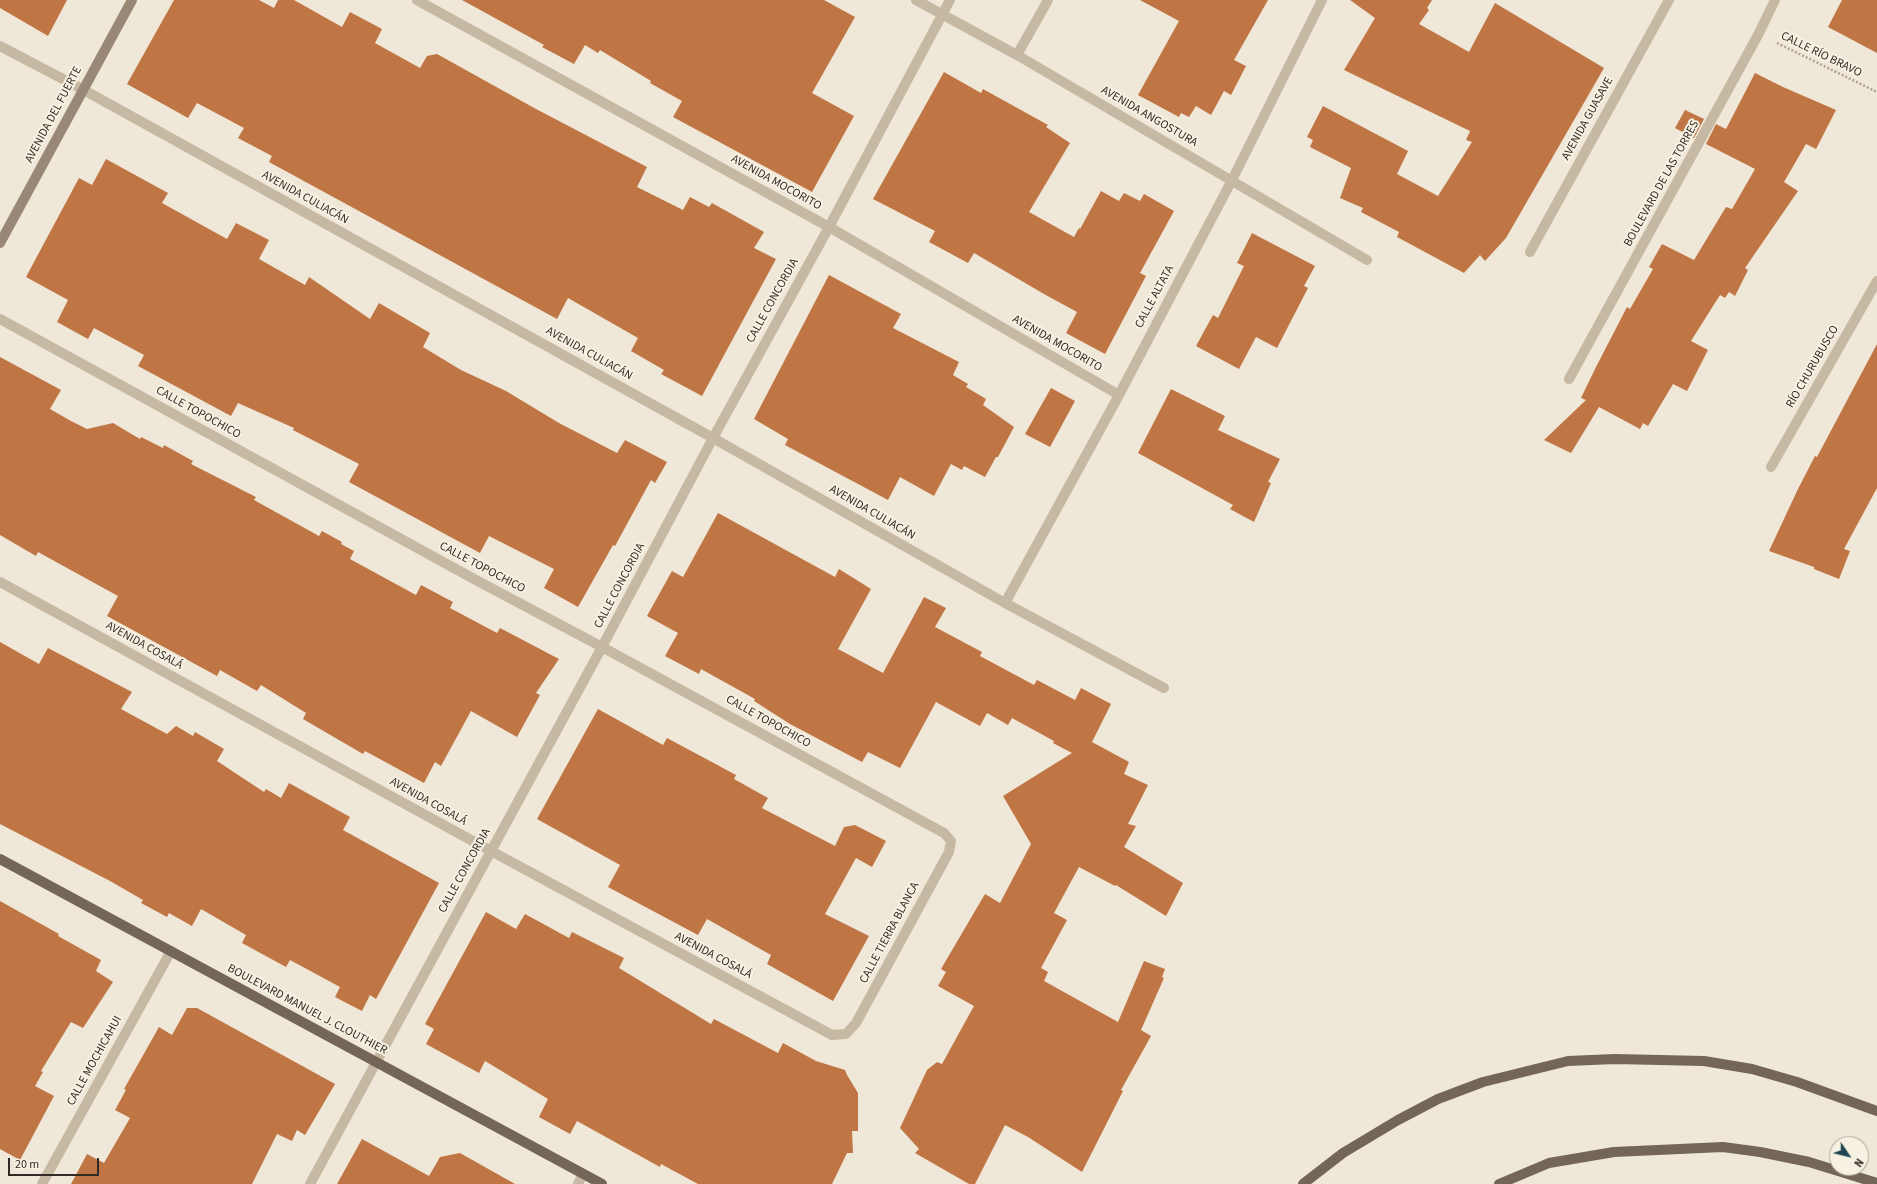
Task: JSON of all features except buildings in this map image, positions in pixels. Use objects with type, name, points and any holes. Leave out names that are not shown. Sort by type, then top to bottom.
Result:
[{"type":"main road","name":"BOULEVARD MANUEL J. CLOUTHIER","points":[[0,858],[602,1184]]},
{"type":"main road","points":[[1303,1184],[1343,1153],[1398,1120],[1438,1099],[1483,1082],[1568,1061],[1615,1059],[1704,1061],[1736,1066],[1797,1082],[1877,1111]]},
{"type":"main road","points":[[1499,1184],[1549,1163],[1614,1152],[1723,1147],[1760,1152],[1809,1162],[1877,1183]]},
{"type":"street","name":"AVENIDA DEL FUERTE","points":[[0,242],[82,89],[132,0]]},
{"type":"street","name":"AVENIDA MOCORITO","points":[[417,0],[829,227],[1119,395]]},
{"type":"street","name":"AVENIDA ANGOSTURA","points":[[916,0],[1017,55],[1368,260]]},
{"type":"street","name":"CALLE CONCORDIA","points":[[310,1184],[375,1062],[491,852],[713,438],[829,227],[950,0]]},
{"type":"street","points":[[1017,55],[1048,0]]},
{"type":"street","name":"CALLE ALTATA","points":[[1005,604],[1119,395],[1232,180],[1322,0]]},
{"type":"street","name":"AVENIDA GUASAVE","points":[[1530,252],[1669,0]]},
{"type":"street","name":"BOULEVARD DE LAS TORRES","points":[[1569,379],[1758,35],[1775,0]]},
{"type":"street","name":"AVENIDA CULIACÁN","points":[[0,46],[82,89],[713,438],[1005,604],[1164,688]]},
{"type":"street","name":"RÍO CHURUBUSCO","points":[[1771,467],[1877,281]]},
{"type":"street","name":"CALLE TOPOCHICO","points":[[0,319],[474,579],[602,646],[944,833],[951,841]]},
{"type":"street","name":"AVENIDA COSALÁ","points":[[0,582],[491,852],[832,1035],[846,1034]]},
{"type":"street","name":"CALLE TIERRA BLANCA","points":[[846,1034],[856,1023],[868,1002],[949,852],[951,841]]},
{"type":"street","name":"CALLE MOCHICAHUI","points":[[42,1184],[171,951]]},
{"type":"street","points":[[578,1184],[583,1174]]},
{"type":"path","name":"CALLE RÍO BRAVO","points":[[1758,35],[1877,92]]}]
